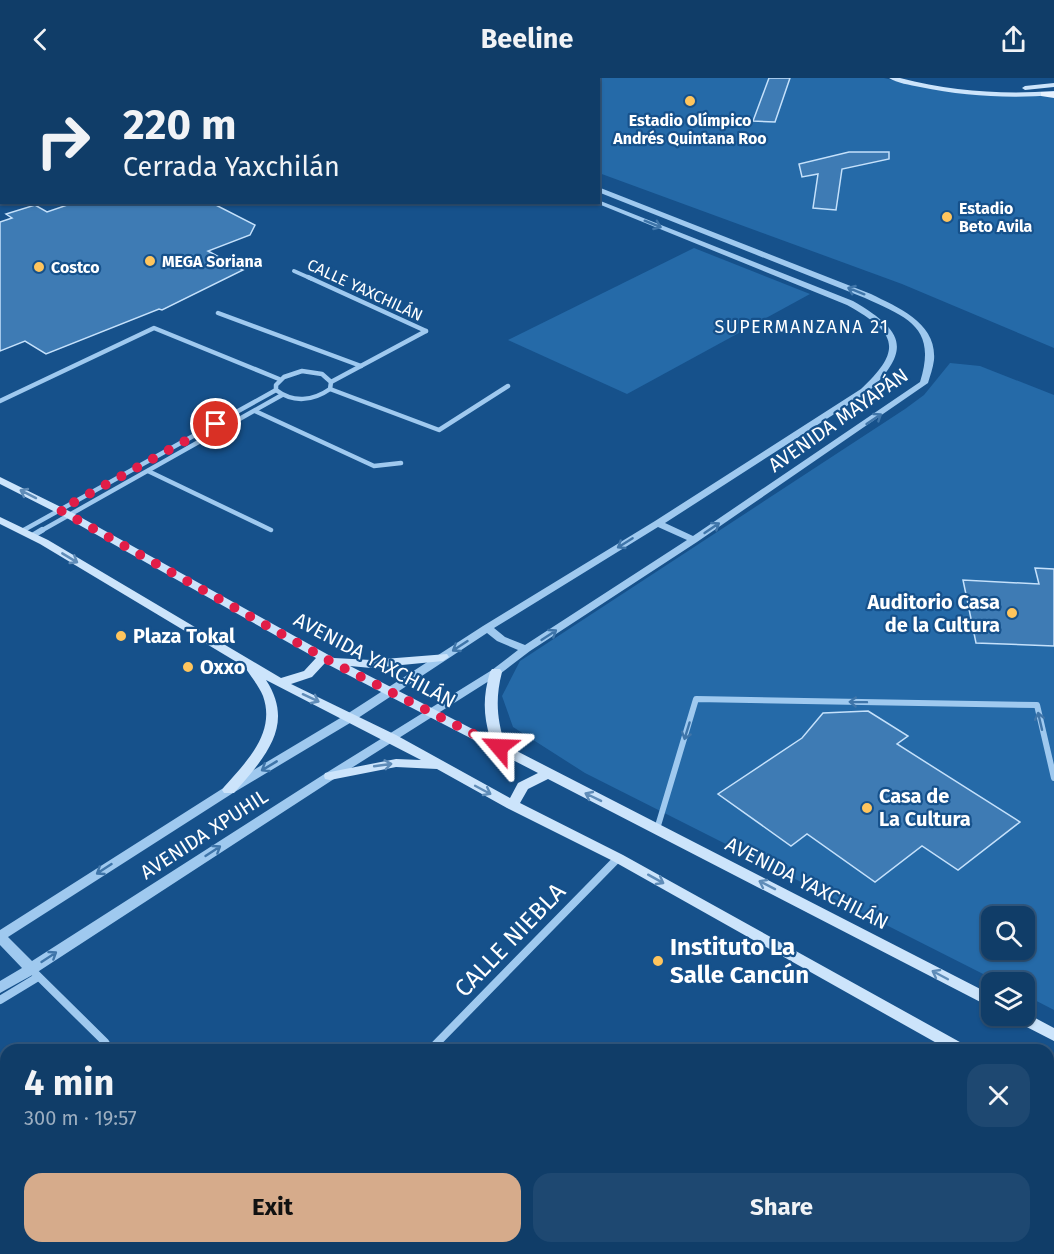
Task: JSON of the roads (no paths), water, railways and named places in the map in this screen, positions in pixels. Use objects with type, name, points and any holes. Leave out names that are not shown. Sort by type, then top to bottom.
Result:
[{"type":"main road","points":[[892,78],[964,92],[1007,95],[1054,94]]},
{"type":"main road","points":[[930,78],[1003,87],[1054,85]]},
{"type":"main road","points":[[1003,87],[1007,95]]},
{"type":"main road","name":"AVENIDA YAXCHILÁN","points":[[0,480],[65,513],[325,659],[981,996]]},
{"type":"main road","points":[[0,520],[280,683],[392,738],[512,805],[618,858],[951,1044]]},
{"type":"main road","points":[[280,683],[308,674],[325,659],[371,664],[443,657]]},
{"type":"main road","points":[[229,790],[264,749],[274,722],[270,698],[248,663]]},
{"type":"main road","points":[[496,672],[489,696],[491,719],[499,747]]},
{"type":"main road","points":[[330,776],[396,763],[437,765]]},
{"type":"main road","points":[[512,805],[523,786],[547,774]]},
{"type":"main road","points":[[1035,1025],[1054,1035]]},
{"type":"street","name":"AVENIDA MAYAPÁN","points":[[430,713],[496,672],[526,649],[694,540],[924,383],[931,359],[928,337],[903,312],[600,190]]},
{"type":"street","name":"AVENIDA MAYAPÁN","points":[[390,691],[864,391],[884,373],[892,356],[892,337],[880,321],[850,303],[600,203]]},
{"type":"street","name":"CALLE YAXCHILÁN","points":[[294,271],[426,331],[361,366]]},
{"type":"street","points":[[218,314],[361,366]]},
{"type":"street","points":[[0,400],[154,328],[279,379]]},
{"type":"street","points":[[331,382],[361,366]]},
{"type":"street","points":[[276,390],[279,379],[289,374],[316,372],[326,376],[331,382],[330,389]]},
{"type":"street","points":[[276,390],[282,395],[302,399],[314,398],[330,389],[439,430],[508,386]]},
{"type":"street","points":[[27,534],[276,390]]},
{"type":"street","points":[[27,534],[148,471],[282,395]]},
{"type":"street","points":[[255,411],[374,466],[401,463]]},
{"type":"street","points":[[148,471],[271,530]]},
{"type":"street","points":[[658,523],[694,540]]},
{"type":"street","points":[[487,628],[501,639],[526,649]]},
{"type":"street","name":"AVENIDA XPUHIL","points":[[0,936],[229,790],[390,691]]},
{"type":"street","points":[[657,829],[696,699],[1037,705],[1054,778]]},
{"type":"street","name":"AVENIDA XPUHIL","points":[[0,988],[34,973],[330,776],[430,713]]},
{"type":"street","name":"CALLE NIEBLA","points":[[436,1044],[618,858]]},
{"type":"street","points":[[0,936],[106,1044]]},
{"type":"street","points":[[0,1000],[34,973]]},
{"type":"place","name":"Estadio Olímpico Andrés Quintana Roo","points":[[690,101]]},
{"type":"place","name":"Estadio Beto Avila","points":[[947,217]]},
{"type":"place","name":"MEGA Soriana","points":[[150,261]]},
{"type":"place","name":"Costco","points":[[39,267]]},
{"type":"place","name":"Auditorio Casa de la Cultura","points":[[1012,613]]},
{"type":"place","name":"Plaza Tokal","points":[[121,636]]},
{"type":"place","name":"Oxxo","points":[[188,667]]},
{"type":"place","name":"Casa de La Cultura","points":[[867,808]]},
{"type":"place","name":"Instituto La Salle Cancún","points":[[658,961]]},
{"type":"district","name":"SUPERMANZANA 21","points":[[802,327]]}]
